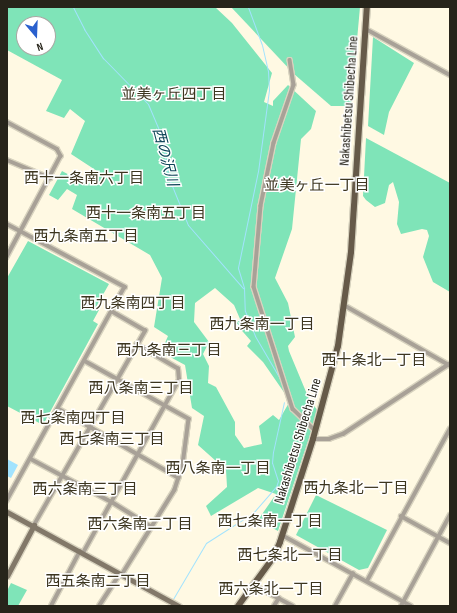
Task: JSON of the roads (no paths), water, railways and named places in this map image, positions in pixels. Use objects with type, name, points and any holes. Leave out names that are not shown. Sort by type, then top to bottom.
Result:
[{"type":"main road","name":"Nakashibetsu Shibecha Line","points":[[238,606],[273,558],[282,535],[313,439],[338,346],[351,252],[367,7]]},
{"type":"main road","points":[[7,513],[34,526],[177,605]]},
{"type":"main road","points":[[7,576],[34,526]]},
{"type":"street","points":[[366,29],[450,75]]},
{"type":"street","points":[[290,60],[294,85],[274,142],[261,206],[254,287],[293,409],[315,430]]},
{"type":"street","points":[[7,122],[59,151],[61,158],[7,257]]},
{"type":"street","points":[[7,160],[50,178]]},
{"type":"street","points":[[7,224],[125,287],[7,501]]},
{"type":"street","points":[[313,439],[329,439],[343,434],[449,365],[344,305]]},
{"type":"street","points":[[34,526],[145,330],[112,312]]},
{"type":"street","points":[[51,606],[112,502],[179,380],[180,372],[137,345]]},
{"type":"street","points":[[85,361],[189,419],[184,465],[179,478],[152,527],[100,606]]},
{"type":"street","points":[[59,409],[179,478]]},
{"type":"street","points":[[367,581],[450,429]]},
{"type":"street","points":[[31,458],[112,502],[152,527]]},
{"type":"street","points":[[401,606],[450,515]]},
{"type":"street","points":[[402,516],[450,543]]},
{"type":"street","points":[[282,535],[411,606]]},
{"type":"street","points":[[335,606],[353,574]]},
{"type":"street","points":[[254,585],[293,606]]},
{"type":"street","points":[[274,606],[279,598]]},
{"type":"water","points":[[7,459],[18,465],[11,478],[7,476]]},
{"type":"waterway","name":"西の沢川","points":[[73,7],[84,29],[103,58],[148,104],[162,137],[168,176],[188,225],[243,288]]},
{"type":"waterway","points":[[248,7],[262,45],[268,71],[269,90],[258,171],[238,268],[244,288],[245,311],[255,336],[283,384]]},
{"type":"waterway","points":[[285,389],[285,394]]},
{"type":"waterway","points":[[173,599],[206,543],[253,513],[276,487],[278,481],[272,463],[273,452],[284,402]]},
{"type":"district","name":"並美ヶ丘四丁目","points":[[174,95]]},
{"type":"district","name":"西十一条南六丁目","points":[[84,179]]},
{"type":"district","name":"並美ヶ丘一丁目","points":[[317,186]]},
{"type":"district","name":"西十一条南五丁目","points":[[146,214]]},
{"type":"district","name":"西九条南五丁目","points":[[86,237]]},
{"type":"district","name":"西九条南四丁目","points":[[133,304]]},
{"type":"district","name":"西九条南一丁目","points":[[262,325]]},
{"type":"district","name":"西九条南三丁目","points":[[169,351]]},
{"type":"district","name":"西十条北一丁目","points":[[374,361]]},
{"type":"district","name":"西八条南三丁目","points":[[141,389]]},
{"type":"district","name":"西七条南四丁目","points":[[73,419]]},
{"type":"district","name":"西七条南三丁目","points":[[112,440]]},
{"type":"district","name":"西八条南一丁目","points":[[218,469]]},
{"type":"district","name":"西九条北一丁目","points":[[356,489]]},
{"type":"district","name":"西六条南三丁目","points":[[85,490]]},
{"type":"district","name":"西七条南一丁目","points":[[270,522]]},
{"type":"district","name":"西六条南二丁目","points":[[140,525]]},
{"type":"district","name":"西七条北一丁目","points":[[290,556]]},
{"type":"district","name":"西五条南二丁目","points":[[98,582]]},
{"type":"district","name":"西六条北一丁目","points":[[271,590]]}]
